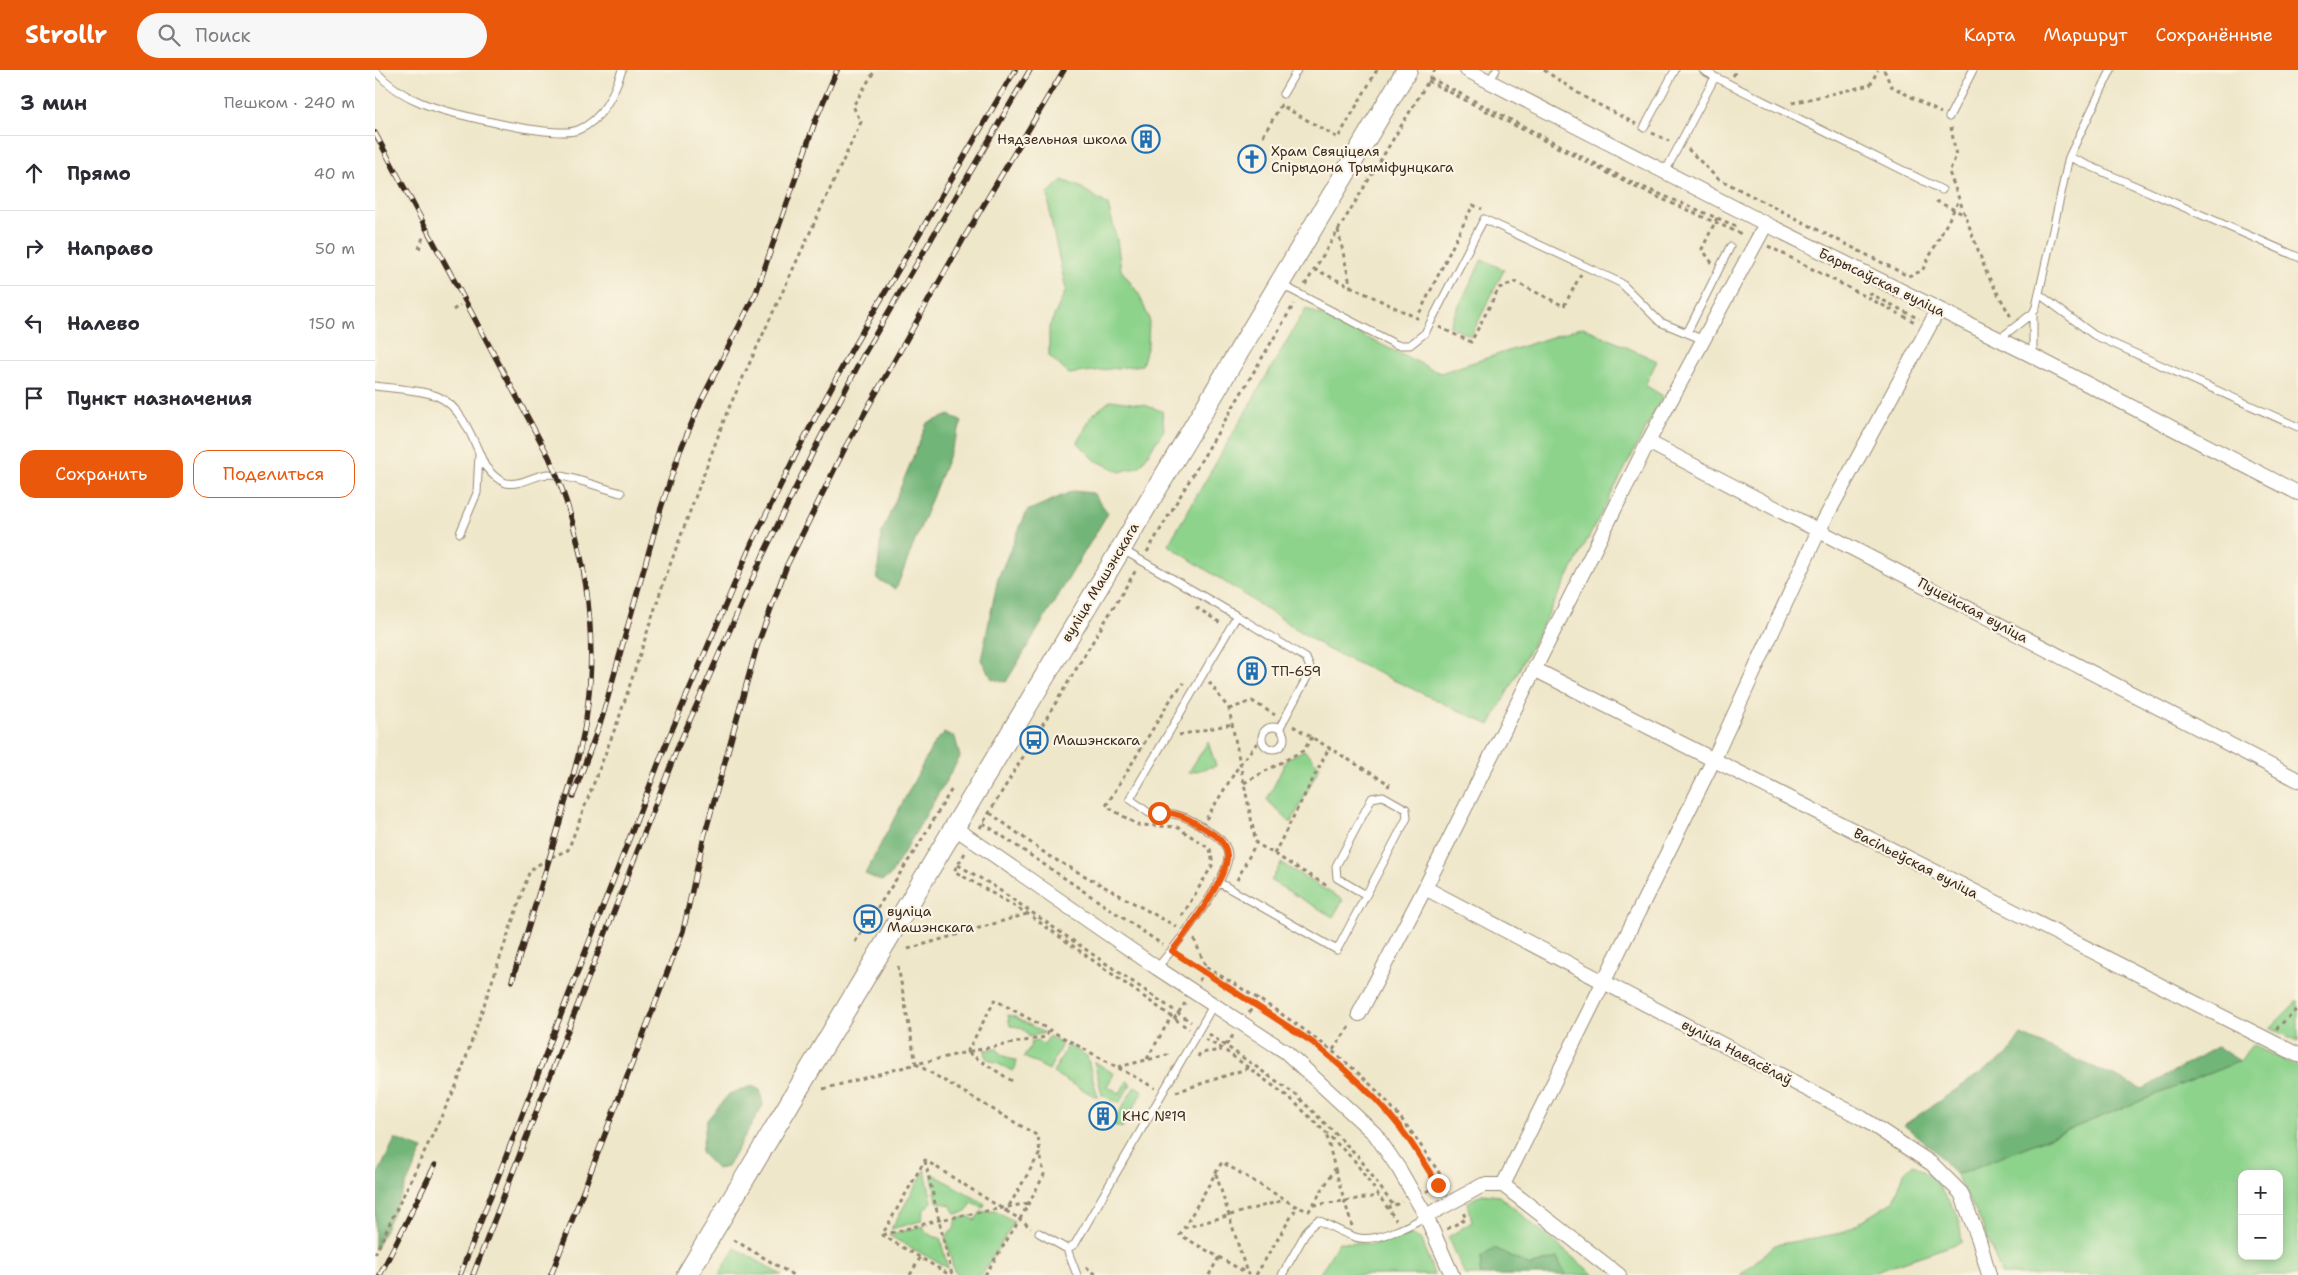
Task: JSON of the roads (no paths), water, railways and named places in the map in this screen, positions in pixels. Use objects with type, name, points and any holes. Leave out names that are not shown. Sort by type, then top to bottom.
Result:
[{"type":"main road","name":"вуліца Машэнскага","points":[[687,1275],[1407,70]]},
{"type":"street","name":"Барысаўская вуліца","points":[[1467,70],[1493,76],[1665,172],[2033,356],[2298,493]]},
{"type":"street","points":[[1359,1014],[1425,888],[1648,442],[1766,224]]},
{"type":"street","points":[[1503,1185],[1713,761],[1819,530],[1938,310]]},
{"type":"street","name":"Пуцейская вуліца","points":[[1648,442],[2298,780]]},
{"type":"street","name":"Васільеўская вуліца","points":[[1534,669],[2298,1055]]},
{"type":"street","points":[[955,828],[1157,968],[1286,1052],[1375,1134],[1399,1169],[1426,1216],[1452,1275]]},
{"type":"street","name":"вуліца Навасёлаў","points":[[1425,888],[1604,980],[1862,1118],[1932,1164],[1961,1193],[1979,1240],[1989,1275]]},
{"type":"street","points":[[1426,1216],[1483,1185],[1503,1185],[1619,1275]]},
{"type":"lane","points":[[375,71],[391,86],[423,104],[497,122],[565,133],[577,131],[594,120],[609,102],[622,70]]},
{"type":"lane","points":[[1283,94],[1297,70]]},
{"type":"lane","points":[[1644,128],[1675,70]]},
{"type":"lane","points":[[1703,70],[1943,190]]},
{"type":"lane","points":[[1949,117],[1973,70]]},
{"type":"lane","points":[[2033,356],[2033,314],[2069,157],[2111,70]]},
{"type":"lane","points":[[1665,172],[1715,76]]},
{"type":"lane","points":[[2069,157],[2298,256]]},
{"type":"lane","points":[[1279,284],[1397,345],[1411,344],[1425,333],[1484,219],[1621,283],[1660,322],[1704,340]]},
{"type":"lane","points":[[1687,333],[1730,247]]},
{"type":"lane","points":[[2039,294],[2094,335],[2298,427]]},
{"type":"lane","points":[[1999,339],[2033,314]]},
{"type":"lane","points":[[375,386],[425,393],[445,401],[459,415],[491,473],[509,483],[521,482],[539,475],[553,474],[621,493]]},
{"type":"lane","points":[[460,533],[477,492],[479,454]]},
{"type":"lane","points":[[1120,548],[1305,658],[1311,670],[1279,730],[1283,740],[1278,748],[1274,749],[1265,746],[1262,737],[1268,729],[1279,730]]},
{"type":"lane","points":[[1157,968],[1187,933],[1225,871],[1228,855],[1222,840],[1202,826],[1169,812],[1149,813],[1129,799],[1237,616]]},
{"type":"lane","points":[[1218,882],[1337,950],[1407,818],[1406,809],[1383,796],[1372,798],[1336,866],[1337,878],[1366,895]]},
{"type":"lane","points":[[1067,1249],[1075,1244],[1214,1004]]},
{"type":"lane","points":[[1282,1275],[1308,1230],[1318,1220],[1356,1238],[1373,1238],[1409,1226],[1426,1216]]},
{"type":"lane","points":[[1039,1233],[1067,1249],[1077,1275]]},
{"type":"railway","points":[[573,796],[602,718],[661,508],[680,451],[701,401],[756,293],[816,119],[837,70]]},
{"type":"railway","points":[[460,1275],[666,744],[751,545],[800,446],[852,349],[1015,70]]},
{"type":"railway","points":[[473,1275],[677,749],[764,553],[813,452],[864,354],[1030,70]]},
{"type":"railway","points":[[551,1275],[683,931],[704,837],[757,646],[787,565],[846,446],[964,238],[1064,70]]},
{"type":"railway","points":[[375,133],[549,457],[572,520],[586,585],[591,652],[590,686],[584,730],[553,848],[512,981]]},
{"type":"railway","points":[[380,1275],[435,1165]]},
{"type":"place","name":"Нядзельная школа","points":[[1146,139]]},
{"type":"place","name":"Храм Свяціцеля Спірыдона Трыміфунцкага","points":[[1252,159]]},
{"type":"place","name":"ТП-659","points":[[1252,671]]},
{"type":"place","name":"Машэнскага","points":[[1034,740]]},
{"type":"place","name":"вуліца Машэнскага","points":[[868,919]]},
{"type":"place","name":"КНС №19","points":[[1103,1116]]}]
